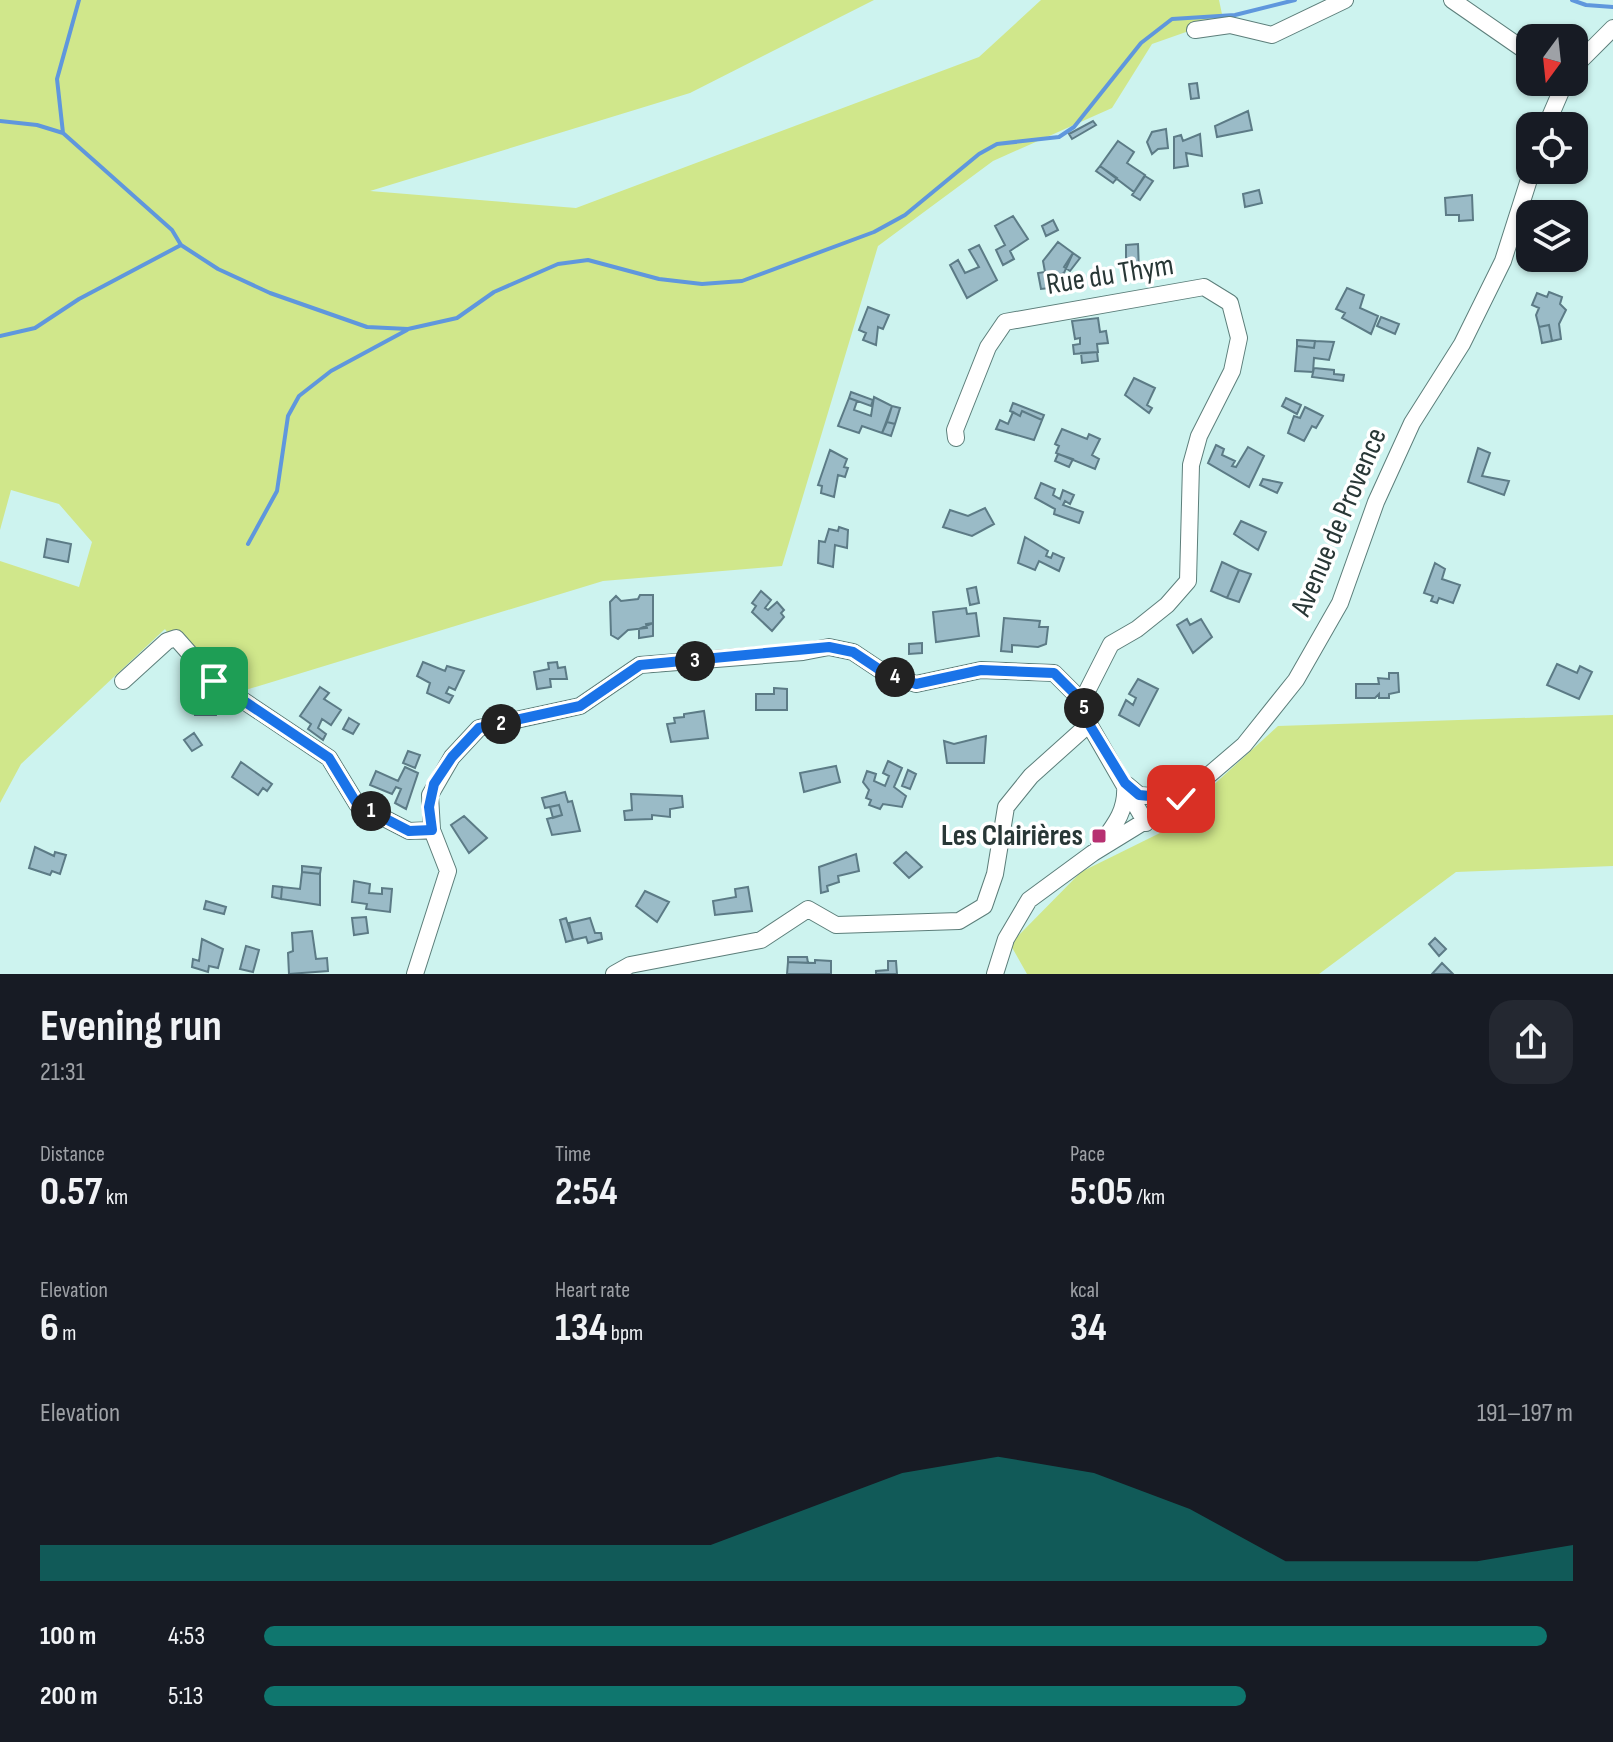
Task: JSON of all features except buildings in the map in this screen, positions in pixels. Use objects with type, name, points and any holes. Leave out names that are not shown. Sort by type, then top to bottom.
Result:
[{"type":"street","points":[[1195,30],[1230,25],[1272,35],[1345,0]]},
{"type":"street","points":[[1452,0],[1516,44]]},
{"type":"street","points":[[1588,53],[1613,28]]},
{"type":"street","name":"Avenue de Provence","points":[[995,974],[1006,939],[1029,900],[1093,853],[1181,799],[1244,745],[1296,680],[1340,603],[1376,502],[1412,423],[1462,344],[1503,261],[1528,184]]},
{"type":"street","name":"Rue du Thym","points":[[956,438],[955,430],[988,347],[1005,322],[1204,287],[1230,303],[1239,338],[1232,371],[1199,436],[1191,465],[1188,581],[1147,621],[1111,644],[1082,701]]},
{"type":"street","points":[[123,681],[167,641],[176,638],[214,681],[329,758],[357,804],[409,831],[432,830]]},
{"type":"street","points":[[415,974],[448,871],[432,830],[429,807],[434,784],[452,757],[479,728],[580,706],[640,665],[829,647],[853,652],[886,674],[916,684],[981,670],[1054,673],[1082,701],[1089,724],[1146,823]]},
{"type":"street","points":[[614,974],[630,965],[761,940],[808,909],[836,925],[959,921],[984,906],[995,874],[1006,807],[1031,776],[1089,724]]},
{"type":"street","points":[[1125,783],[1139,795],[1181,799]]},
{"type":"street","points":[[1093,853],[1119,820],[1126,802],[1125,783]]},
{"type":"green space","points":[[0,0],[874,0],[690,93],[370,191],[576,208],[979,57],[1041,0],[1219,0],[1223,19],[1152,44],[1112,108],[993,161],[878,246],[782,566],[603,581],[226,696],[191,669],[165,629],[21,764],[0,803],[0,561],[79,587],[92,542],[59,504],[11,490],[0,530]]},
{"type":"green space","points":[[1613,715],[1613,866],[1456,872],[1319,974],[1027,974],[1010,944],[1081,872],[1162,832],[1278,726]]},
{"type":"waterway","points":[[79,0],[57,79],[63,133],[172,230],[181,245],[218,269],[270,293],[367,327],[408,329],[457,318],[494,292],[558,264],[588,260],[659,279],[702,284],[742,281],[874,232],[905,215],[979,154],[997,144],[1059,137],[1074,127],[1141,43],[1172,19],[1235,15],[1295,0]]},
{"type":"waterway","points":[[1572,0],[1586,5],[1613,7]]},
{"type":"waterway","points":[[0,121],[37,125],[63,133]]},
{"type":"waterway","points":[[0,336],[35,328],[79,299],[181,245]]},
{"type":"waterway","points":[[248,544],[277,491],[288,416],[299,396],[331,371],[407,330]]},
{"type":"place","name":"Les Clairières","points":[[1099,836]]},
{"type":"route","points":[[214,681],[329,758],[357,804],[417,834],[432,830],[429,807],[434,784],[452,757],[479,728],[520,722],[580,706],[640,665],[803,652],[829,647],[853,652],[886,674],[916,684],[981,670],[1008,674],[1054,673],[1082,701],[1089,724],[1125,783],[1139,795],[1181,799]]}]
